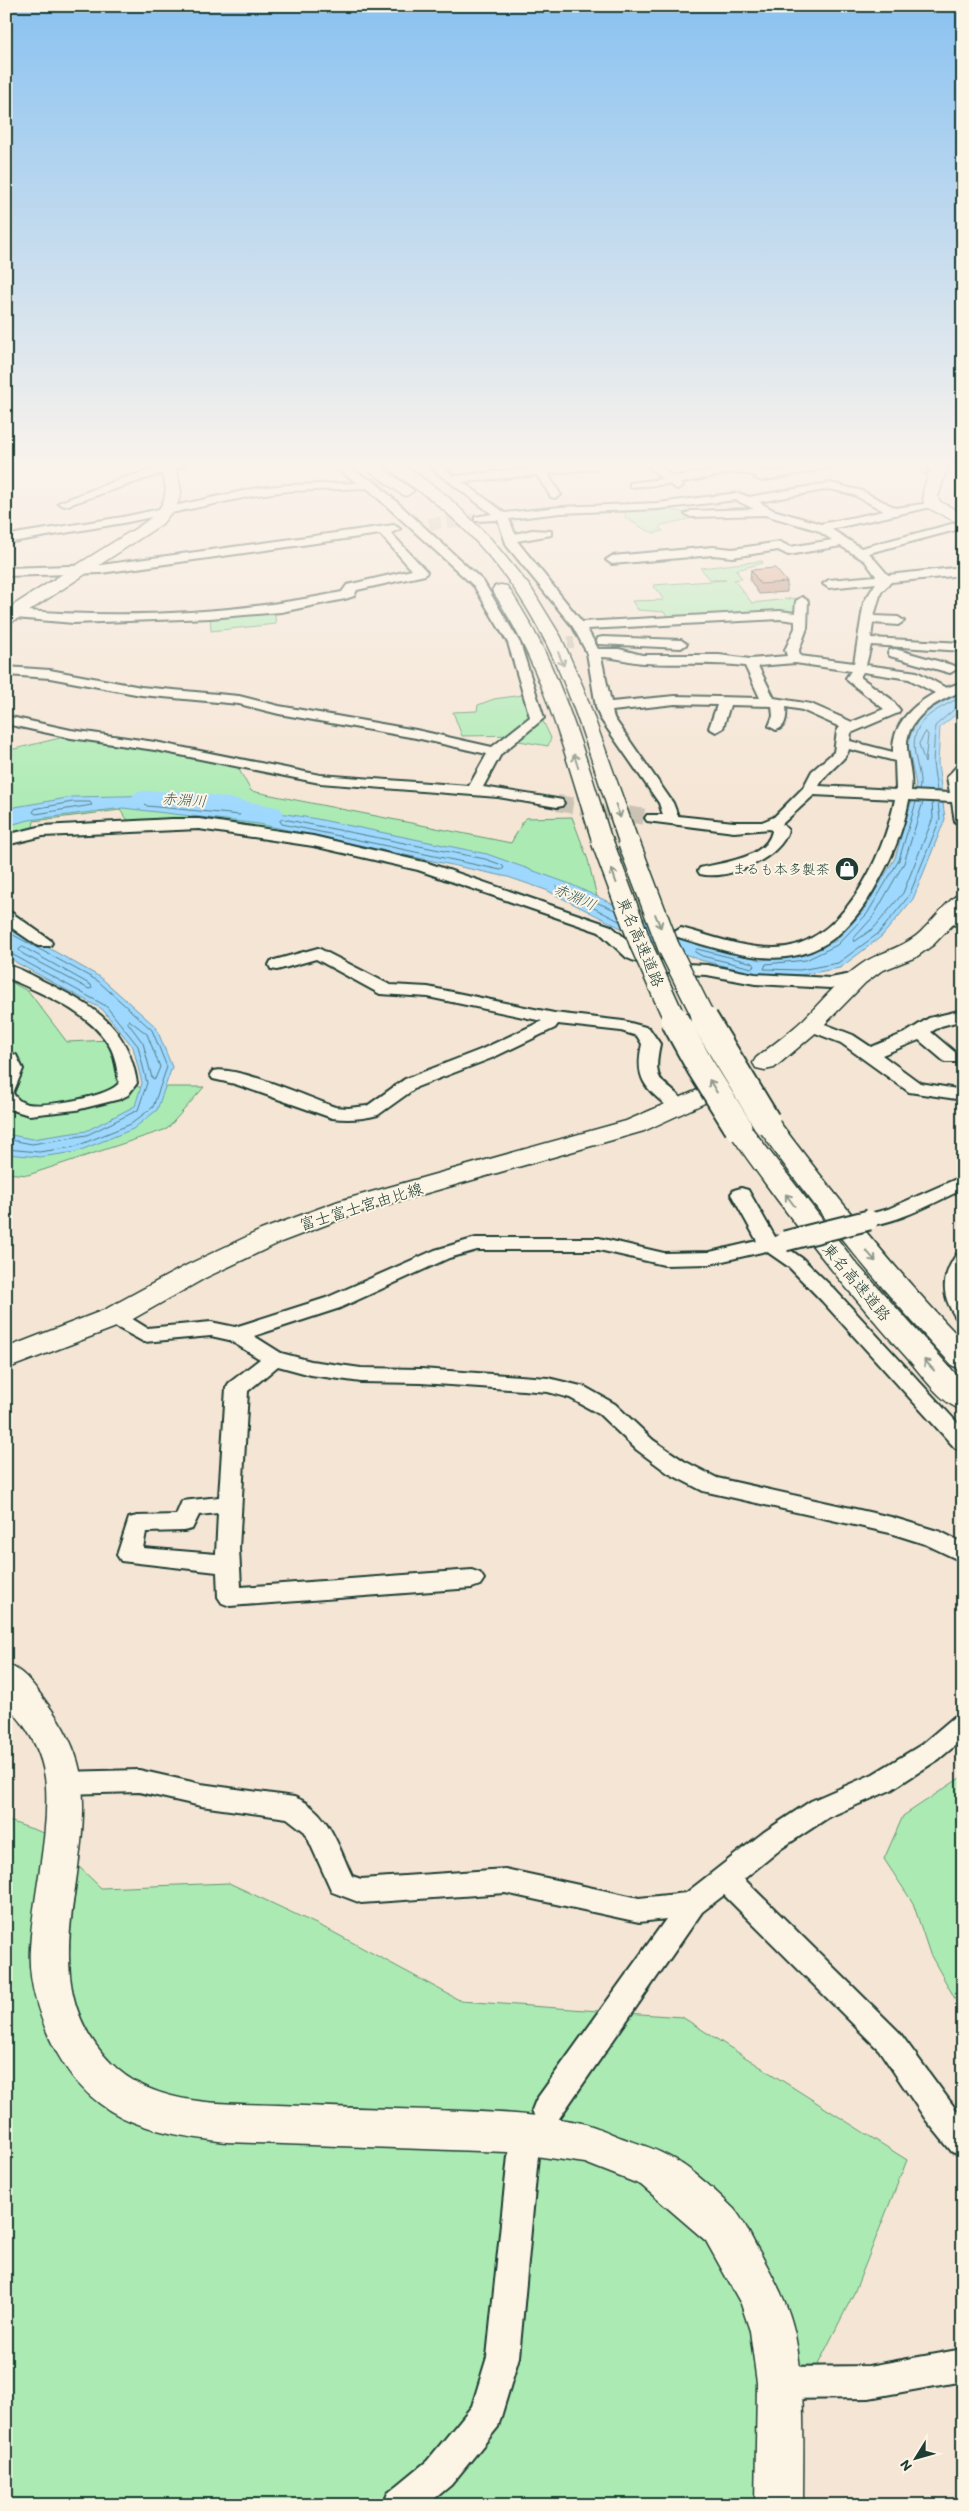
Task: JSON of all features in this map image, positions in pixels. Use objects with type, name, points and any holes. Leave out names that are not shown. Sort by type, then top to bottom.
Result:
[{"type":"main road","points":[[9,615],[63,582]]},
{"type":"main road","name":"東名高速道路","points":[[495,582],[530,638],[554,696],[628,917],[655,978],[689,1046],[738,1127],[794,1205],[858,1285],[963,1400]]},
{"type":"main road","name":"東名高速道路","points":[[516,582],[541,617],[582,706],[655,916],[683,979],[716,1041],[766,1121],[834,1213],[911,1304],[963,1359]]},
{"type":"main road","points":[[765,1064],[811,1025],[857,978],[873,966],[908,952],[955,920],[963,899]]},
{"type":"main road","name":"富士富士宮由比線","points":[[6,1359],[114,1317],[197,1270],[270,1236],[310,1220],[348,1206],[603,1136],[689,1101]]},
{"type":"main road","points":[[6,1677],[44,1726],[58,1756],[63,1783],[63,1827],[49,1958],[53,1998],[71,2040],[93,2075],[134,2103],[183,2117],[226,2123],[507,2132],[585,2143],[656,2171],[687,2195],[721,2226],[760,2295],[772,2331],[780,2383],[779,2505]]},
{"type":"street","points":[[9,615],[74,619],[210,614],[281,608],[345,595],[350,593],[351,588],[371,582]]},
{"type":"street","points":[[473,792],[495,752],[529,727],[537,718],[530,690],[514,643],[478,582]]},
{"type":"street","points":[[543,582],[579,626],[592,647],[607,718],[666,803],[672,820]]},
{"type":"street","points":[[829,584],[855,582]]},
{"type":"street","points":[[652,818],[734,826],[764,826],[779,820],[810,790],[817,774],[841,753],[844,731],[893,710],[886,702],[854,682],[852,678],[861,668],[868,618],[875,592],[884,582]]},
{"type":"street","points":[[795,659],[792,650],[801,628],[802,601]]},
{"type":"street","points":[[579,626],[780,615],[800,618]]},
{"type":"street","points":[[868,618],[898,620]]},
{"type":"street","points":[[574,642],[642,660],[719,659],[750,663],[795,659],[912,675],[945,693]]},
{"type":"street","points":[[592,647],[681,644]]},
{"type":"street","points":[[864,646],[963,647]]},
{"type":"street","points":[[864,646],[902,654],[950,670]]},
{"type":"street","points":[[750,663],[780,716],[776,726]]},
{"type":"street","points":[[6,671],[50,674],[141,691],[239,700],[279,710],[416,734],[495,752]]},
{"type":"street","points":[[681,932],[743,951],[775,952],[806,948],[821,942],[837,927],[857,903],[878,868],[896,825],[906,778],[898,744],[905,726],[919,710],[945,693],[963,686]]},
{"type":"street","points":[[604,707],[640,705],[675,700],[774,703],[806,706],[852,728]]},
{"type":"street","points":[[716,728],[725,701]]},
{"type":"street","points":[[6,720],[71,734],[155,746],[320,779],[498,794],[558,803]]},
{"type":"street","points":[[842,743],[901,758]]},
{"type":"street","points":[[963,768],[954,777],[961,798],[963,822]]},
{"type":"street","points":[[810,790],[961,798]]},
{"type":"street","points":[[706,871],[742,864],[776,843],[780,837],[780,830],[772,822]]},
{"type":"street","points":[[6,840],[43,831],[199,824],[313,841],[423,866],[605,929],[633,954],[664,968],[712,968],[755,979],[830,982],[857,978]]},
{"type":"street","points":[[6,916],[44,944]]},
{"type":"street","points":[[712,968],[743,951]]},
{"type":"street","points":[[277,965],[318,953],[386,990],[428,992],[554,1018],[623,1026],[643,1032],[651,1044],[646,1064],[653,1085],[689,1101]]},
{"type":"street","points":[[6,970],[92,1015],[116,1043],[124,1061],[128,1083],[122,1092],[108,1097],[48,1108],[30,1110],[15,1106],[6,1097]]},
{"type":"street","points":[[870,1054],[920,1032],[935,1022],[963,1015]]},
{"type":"street","points":[[219,1075],[239,1079],[332,1112],[348,1114],[372,1111],[411,1083],[486,1054],[549,1024],[554,1018]]},
{"type":"street","points":[[811,1025],[847,1040],[870,1054],[892,1074],[916,1088],[963,1095]]},
{"type":"street","points":[[920,1032],[951,1058]]},
{"type":"street","points":[[6,1057],[10,1059],[14,1069],[6,1090]]},
{"type":"street","points":[[235,1334],[259,1328],[333,1303],[442,1254],[476,1244],[599,1244],[664,1259],[710,1258],[895,1213],[963,1182]]},
{"type":"street","points":[[741,1194],[777,1243],[829,1296],[963,1443]]},
{"type":"street","points":[[963,1259],[952,1287],[955,1302],[963,1313]]},
{"type":"street","points":[[114,1317],[144,1335],[211,1329],[235,1334],[274,1358],[312,1368],[361,1375],[421,1376],[548,1385],[577,1392],[607,1409],[645,1445],[676,1467],[712,1484],[891,1525],[933,1538],[963,1553]]},
{"type":"street","points":[[274,1358],[237,1388],[230,1504],[228,1564],[230,1597],[472,1579]]},
{"type":"street","points":[[228,1564],[130,1555],[137,1524],[184,1523],[190,1507],[230,1504]]},
{"type":"street","points":[[547,2110],[692,1904],[773,1840],[812,1814],[882,1782],[930,1752],[963,1724]]},
{"type":"street","points":[[63,1783],[139,1781],[200,1795],[294,1808],[315,1825],[342,1884],[361,1891],[505,1881],[638,1910],[692,1904]]},
{"type":"street","points":[[725,1878],[889,2041],[937,2110],[963,2142]]},
{"type":"street","points":[[400,2505],[439,2473],[486,2415],[502,2357],[523,2156]]},
{"type":"street","points":[[780,2383],[869,2382],[963,2365]]},
{"type":"green space","points":[[736,582],[752,603],[797,598],[798,616],[669,618],[664,612],[638,610],[632,601],[664,600],[653,585]]},
{"type":"green space","points":[[274,609],[276,624],[211,631],[210,614]]},
{"type":"green space","points":[[530,694],[551,738],[548,746],[519,741],[524,735],[462,736],[453,712],[477,711],[478,705],[494,699]]},
{"type":"green space","points":[[64,737],[173,750],[237,766],[251,791],[511,843],[525,818],[572,817],[588,860],[597,897],[544,879],[363,849],[199,824],[132,825],[120,810],[34,821],[32,832],[6,837],[6,751]]},
{"type":"green space","points":[[6,979],[29,992],[67,1042],[110,1040],[138,1087],[204,1087],[167,1129],[28,1175],[6,1173],[6,1043],[9,1041],[6,1039]]},
{"type":"green space","points":[[963,1776],[963,2013],[930,1954],[913,1903],[884,1859],[903,1816]]},
{"type":"green space","points":[[6,1820],[44,1833],[101,1888],[229,1883],[331,1931],[461,2001],[682,2017],[907,2160],[854,2293],[781,2438],[774,2505],[6,2505]]},
{"type":"water","points":[[963,691],[963,709],[940,727],[938,763],[945,819],[913,899],[882,936],[840,968],[801,975],[756,974],[700,960],[625,930],[546,890],[508,877],[259,824],[123,808],[29,820],[6,826],[6,809],[73,797],[168,795],[317,819],[487,854],[570,884],[697,943],[761,960],[804,955],[835,941],[864,910],[895,858],[916,785],[907,742],[921,714]]},
{"type":"water","points":[[6,924],[100,977],[156,1027],[172,1067],[157,1110],[133,1129],[76,1152],[40,1157],[6,1154],[6,1134],[32,1139],[86,1131],[135,1106],[142,1083],[133,1047],[102,1009],[17,963],[6,954]]},
{"type":"building","points":[[759,582],[785,582],[760,584]]},
{"type":"waterway","name":"赤淵川","points":[[143,798],[188,798],[272,813]]},
{"type":"tunnel","points":[[514,643],[574,642]]},
{"type":"tunnel","points":[[557,803],[652,818]]},
{"type":"place","name":"まるも本多製茶","points":[[847,869]]}]
